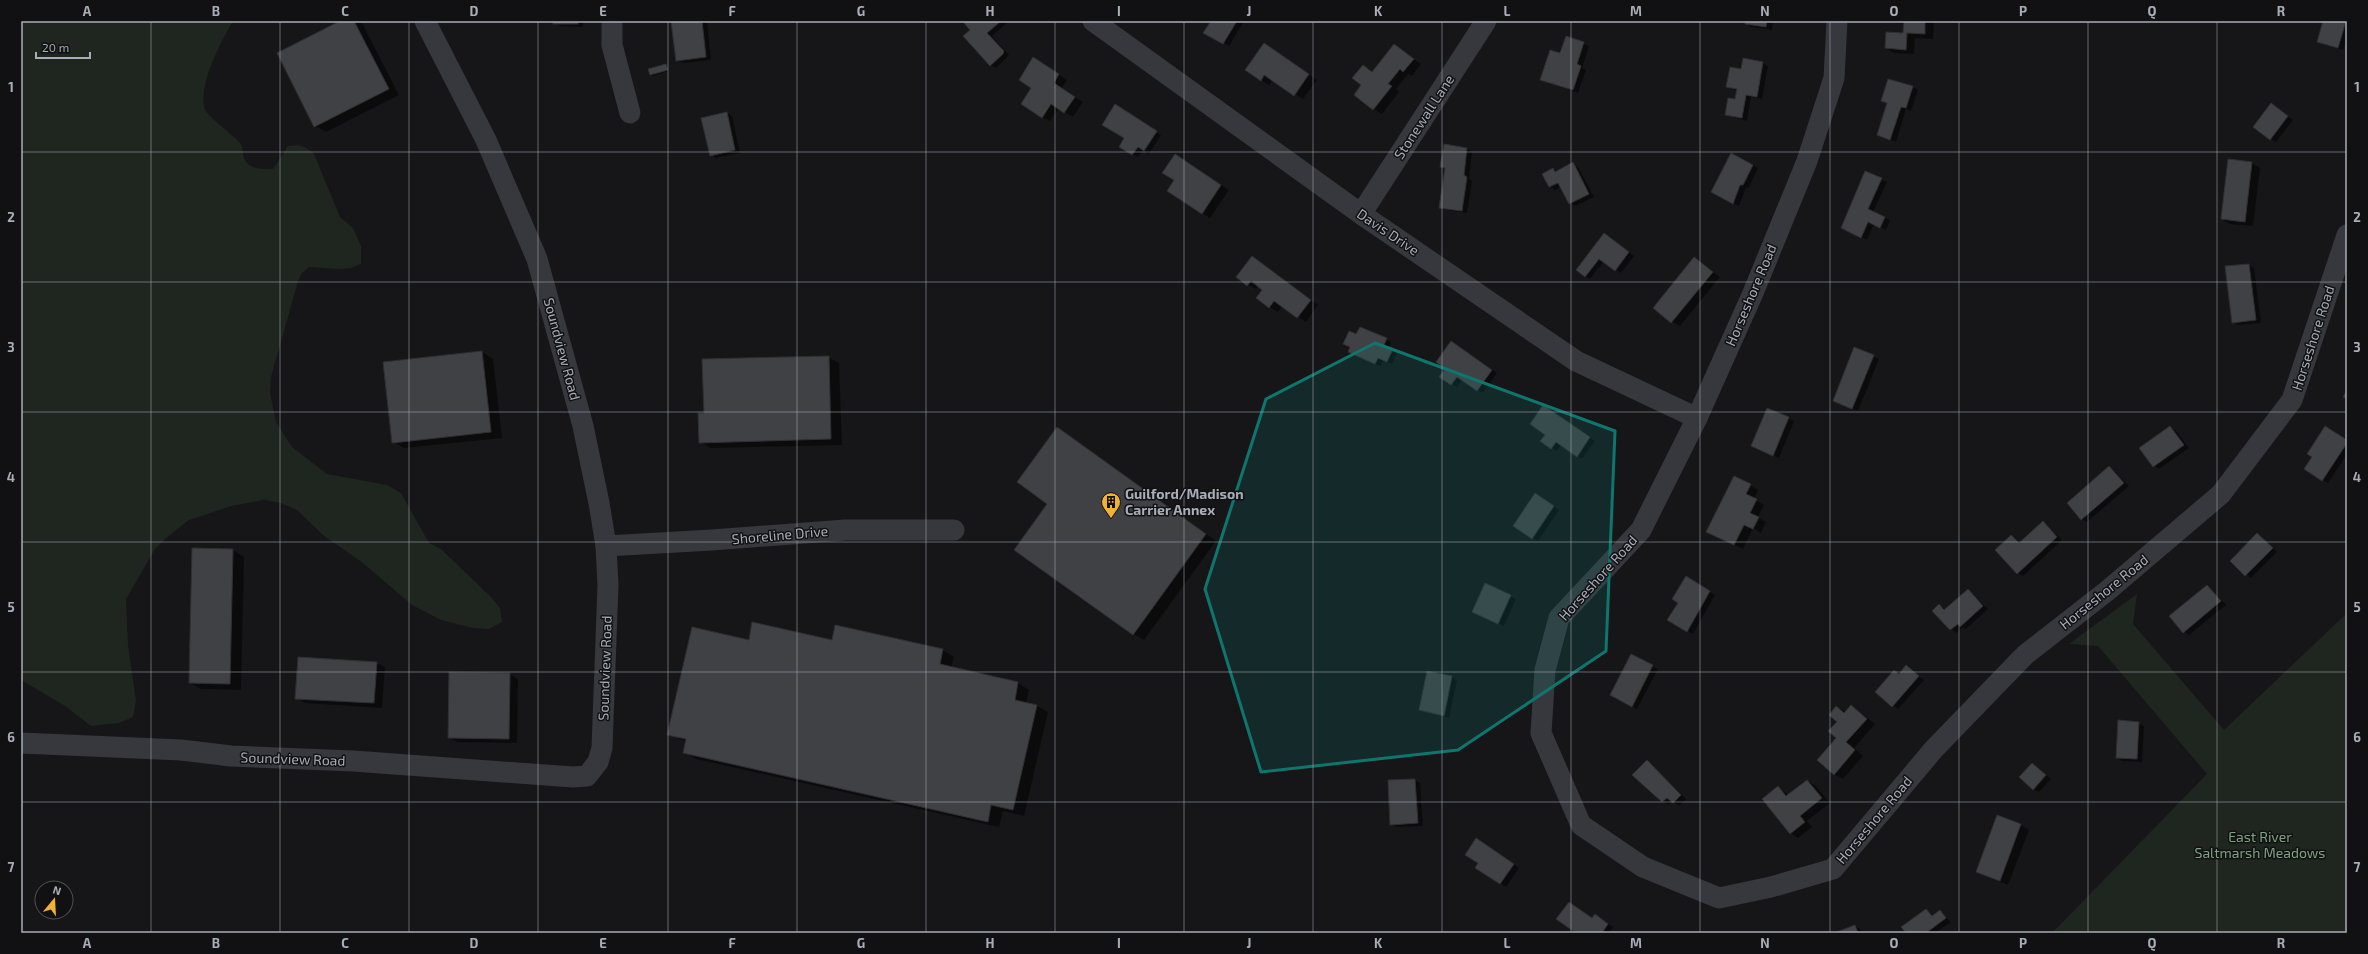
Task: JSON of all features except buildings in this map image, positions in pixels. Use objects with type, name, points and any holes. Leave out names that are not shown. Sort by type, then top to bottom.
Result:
[{"type":"street","name":"Soundview Road","points":[[21,743],[181,750],[230,756],[353,761],[573,777],[588,776],[598,762],[602,748],[608,585],[606,546],[599,503],[579,409],[537,259],[486,140],[425,21]]},
{"type":"street","points":[[612,21],[612,45],[630,113]]},
{"type":"street","name":"Davis Drive","points":[[1094,21],[1361,214],[1576,361],[1697,418]]},
{"type":"street","name":"Stonewall Lane","points":[[1361,214],[1486,21]]},
{"type":"street","name":"Horseshore Road","points":[[1837,21],[1834,78],[1807,161],[1753,293],[1697,418],[1641,530],[1559,618],[1545,670],[1541,733],[1581,825],[1643,867],[1718,898],[1771,887],[1833,869],[1934,749],[2025,655],[2108,591],[2221,494],[2292,400],[2347,235]]},
{"type":"street","name":"Shoreline Drive","points":[[606,546],[845,530],[954,530]]},
{"type":"highlighted area","points":[[1375,343],[1615,431],[1606,651],[1458,750],[1261,772],[1205,589],[1266,399]]},
{"type":"green space","points":[[21,21],[233,21],[222,40],[207,77],[203,100],[205,110],[240,143],[245,160],[248,164],[255,168],[273,169],[288,146],[302,146],[314,154],[340,217],[353,228],[361,246],[361,264],[351,268],[340,269],[309,267],[302,273],[298,281],[271,377],[270,393],[276,422],[292,447],[327,474],[387,485],[401,493],[429,543],[441,549],[491,597],[500,608],[502,622],[489,629],[473,628],[441,620],[412,605],[363,563],[323,535],[297,510],[281,503],[264,500],[231,506],[189,520],[166,538],[155,549],[126,599],[128,645],[136,701],[133,717],[119,723],[91,726],[65,706],[21,680]]},
{"type":"green space","name":"East River Saltmarsh Meadows","points":[[2137,594],[2133,624],[2224,730],[2347,613],[2347,933],[2052,933],[2207,774],[2098,646],[2069,644]]},
{"type":"place","name":"Guilford/Madison Carrier Annex","points":[[1111,519]]}]
